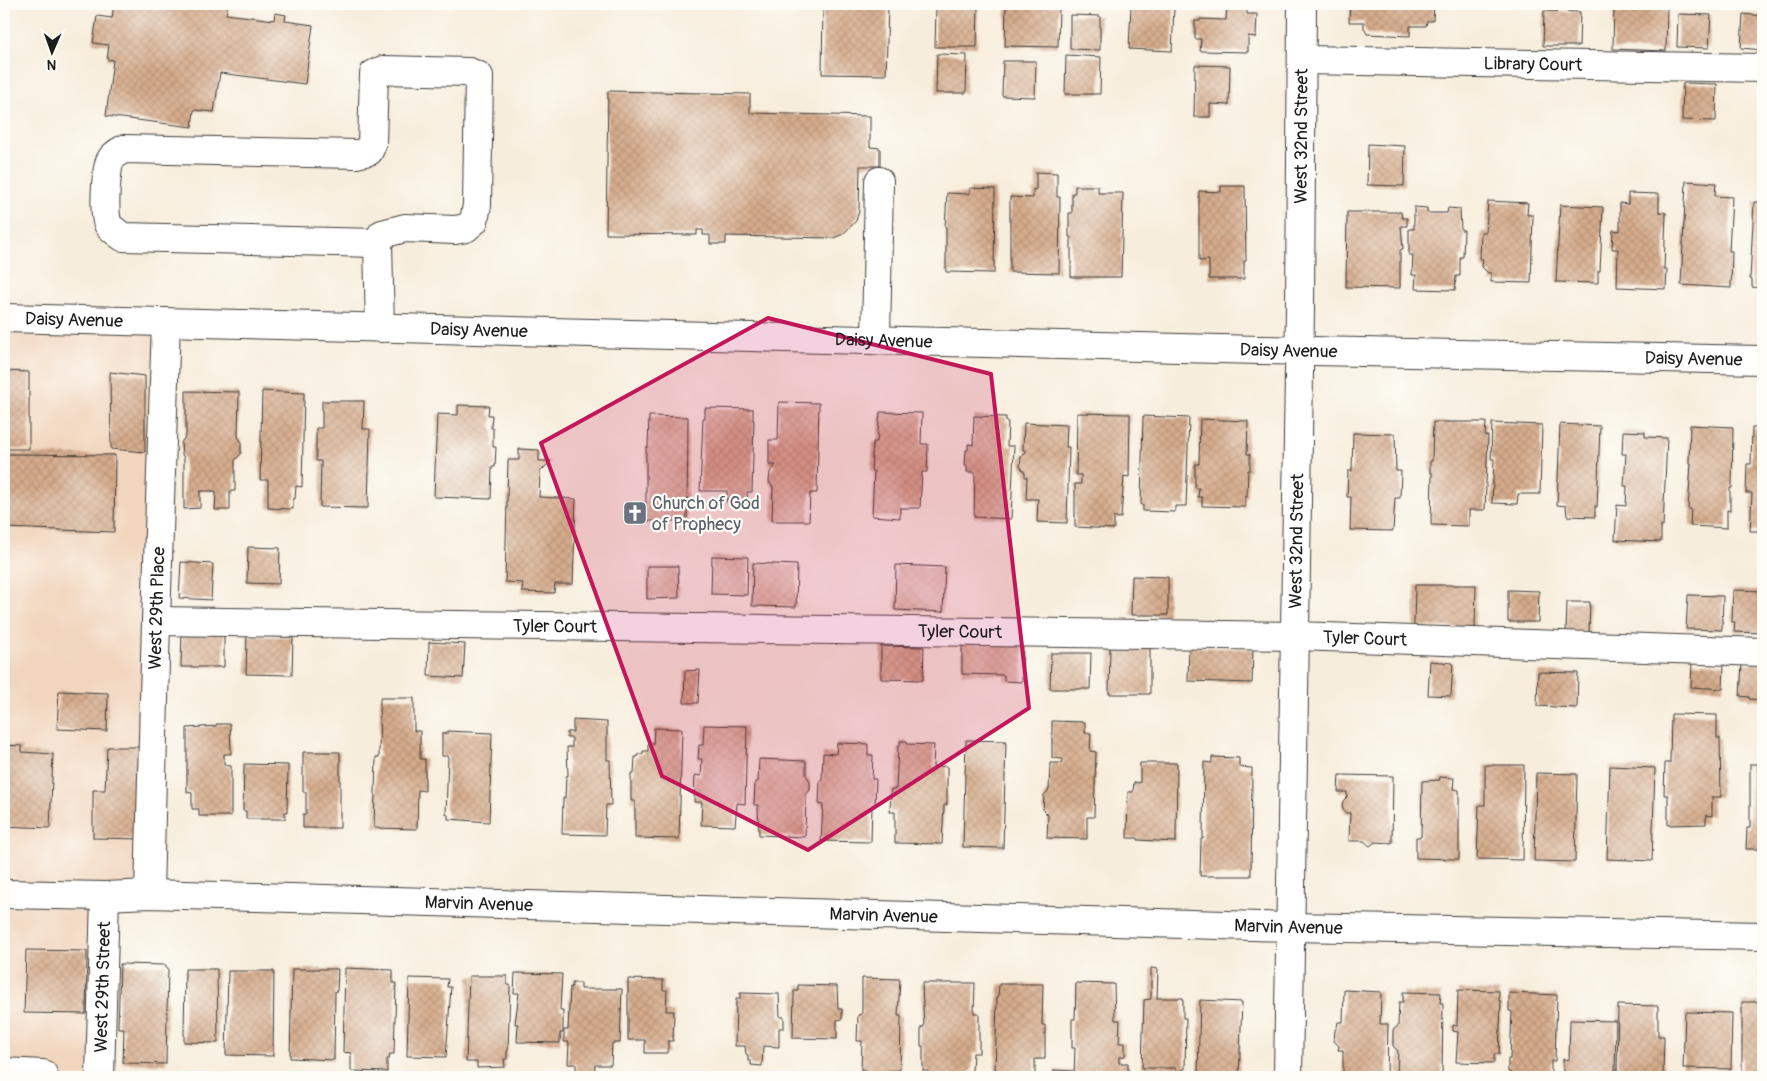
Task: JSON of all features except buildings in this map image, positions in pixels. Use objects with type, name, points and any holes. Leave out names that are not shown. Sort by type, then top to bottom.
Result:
[{"type":"street","name":"West 32nd Street","points":[[1288,1077],[1300,351],[1302,4]]},
{"type":"street","name":"Library Court","points":[[1303,60],[1763,68]]},
{"type":"street","points":[[383,70],[469,72],[479,76],[477,205],[474,221],[466,228],[455,230],[405,228],[380,238],[122,237],[107,223],[105,212],[109,163],[115,154],[124,149],[357,154],[369,152],[372,144],[374,74],[383,70]]},
{"type":"street","points":[[876,340],[879,181]]},
{"type":"street","points":[[380,238],[380,328]]},
{"type":"street","name":"Daisy Avenue","points":[[4,318],[1300,351],[1763,360]]},
{"type":"street","name":"West 29th Place","points":[[149,894],[166,322]]},
{"type":"street","name":"Tyler Court","points":[[156,621],[1295,636],[1763,652]]},
{"type":"street","name":"Marvin Avenue","points":[[4,894],[105,896],[149,894],[1291,927],[1763,936]]},
{"type":"street","name":"West 29th Street","points":[[100,1077],[105,896]]},
{"type":"street","points":[[4,1072],[43,1074],[44,1077]]},
{"type":"highlighted area","points":[[768,318],[991,374],[1029,708],[808,850],[662,776],[541,443]]},
{"type":"shaded area","points":[[4,318],[166,322],[149,894],[106,896],[100,1077],[4,1077]]},
{"type":"place","name":"Church of God of Prophecy","points":[[635,513]]}]
